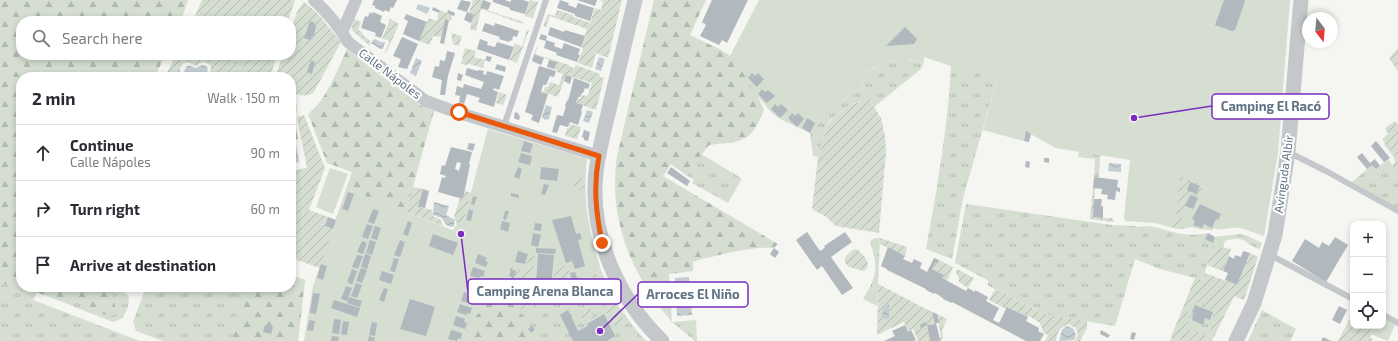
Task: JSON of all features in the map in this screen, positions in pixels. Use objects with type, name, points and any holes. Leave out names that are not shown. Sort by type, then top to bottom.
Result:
[{"type":"street","name":"Calle Nápoles","points":[[314,0],[324,9],[348,42],[426,101],[599,156]]},
{"type":"street","points":[[342,32],[356,0]]},
{"type":"street","points":[[635,0],[599,156],[595,190],[596,211],[602,243],[610,266],[621,288],[634,309],[662,341]]},
{"type":"street","name":"Avinguda Albir","points":[[1236,341],[1254,303],[1274,235],[1288,152],[1301,0]]},
{"type":"lane","points":[[504,126],[546,0]]},
{"type":"lane","points":[[1288,152],[1326,170],[1398,211]]},
{"type":"lane","points":[[1274,258],[1350,297]]},
{"type":"lane","points":[[1386,317],[1398,323]]},
{"type":"green space","points":[[0,0],[188,0],[183,16],[16,16],[16,60],[163,60],[157,72],[16,72],[16,290],[0,281]]},
{"type":"green space","points":[[202,0],[295,0],[290,16],[195,16]]},
{"type":"green space","points":[[471,0],[483,0],[480,8],[523,22],[523,24],[481,9],[476,31],[470,29],[473,15],[469,13],[473,1]]},
{"type":"green space","points":[[530,0],[538,2],[533,18],[525,16]]},
{"type":"green space","points":[[600,0],[622,0],[608,58],[596,53],[592,68],[578,63],[583,49],[581,47],[587,29],[550,16],[546,27],[543,26],[548,14],[555,16],[557,10],[573,15],[573,17],[590,23],[595,8],[601,10],[603,2]]},
{"type":"green space","points":[[654,0],[706,0],[690,35],[720,49],[733,59],[749,81],[764,110],[754,129],[744,139],[730,143],[709,145],[686,175],[671,164],[663,176],[778,244],[774,248],[755,248],[698,260],[693,262],[693,271],[669,274],[672,322],[657,304],[634,265],[620,224],[616,202],[615,179],[617,156]]},
{"type":"green space","points":[[759,0],[1290,0],[1278,153],[1264,236],[1245,229],[1236,228],[1214,228],[1213,230],[1191,227],[1177,229],[1155,223],[1125,221],[1124,217],[1130,160],[1056,148],[1027,132],[1024,141],[983,130],[999,72],[951,66],[924,57],[924,62],[910,59],[895,60],[870,69],[859,75],[864,85],[827,111],[810,133],[782,120],[772,113],[755,93],[743,72],[730,56]]},
{"type":"green space","points":[[304,2],[318,14],[341,42],[314,92],[306,95],[296,94],[296,72],[277,72],[281,60],[296,60],[295,16]]},
{"type":"green space","points":[[439,10],[452,15],[451,20],[445,19],[441,37],[433,36],[430,45],[419,41],[429,18],[437,21]]},
{"type":"green space","points":[[354,19],[361,22],[358,30],[362,32],[363,35],[370,41],[370,46],[353,31],[351,27]]},
{"type":"green space","points":[[390,19],[399,24],[386,53],[385,52],[389,42],[388,40],[382,39]]},
{"type":"green space","points":[[527,30],[529,30],[517,63],[510,60],[515,44],[522,46]]},
{"type":"green space","points":[[451,33],[462,36],[459,46],[453,44]]},
{"type":"green space","points":[[537,46],[535,54],[574,68],[576,65],[600,74],[600,77],[604,78],[596,110],[576,103],[578,98],[581,99],[582,95],[588,95],[592,83],[566,75],[558,97],[543,92],[545,87],[548,87],[550,82],[559,85],[563,74],[554,69],[556,62],[534,54]]},
{"type":"green space","points":[[465,48],[476,51],[474,57],[485,60],[483,68],[469,64],[461,64]]},
{"type":"green space","points":[[1398,48],[1398,71],[1389,58]]},
{"type":"green space","points":[[347,49],[422,106],[434,111],[406,212],[346,189],[352,172],[327,163],[308,114],[326,93]]},
{"type":"green space","points":[[900,59],[924,62],[921,69],[874,107],[869,99],[847,106],[828,122],[818,157],[813,156],[810,133],[827,111],[864,85],[859,75],[885,63]]},
{"type":"green space","points":[[174,60],[238,60],[235,72],[210,72],[210,65],[206,62],[202,62],[196,66],[188,62],[184,63],[180,68],[180,72],[168,72]]},
{"type":"green space","points":[[234,60],[275,60],[272,72],[224,72]]},
{"type":"green space","points":[[246,60],[275,60],[272,72],[241,72]]},
{"type":"green space","points":[[951,66],[999,72],[963,198],[952,259],[926,249],[945,135]]},
{"type":"green space","points":[[499,92],[507,95],[503,105],[496,103]]},
{"type":"green space","points":[[869,99],[881,118],[885,136],[886,152],[879,233],[836,226],[825,216],[812,209],[818,157],[828,123],[847,106]]},
{"type":"green space","points":[[304,115],[325,168],[309,210],[328,217],[325,226],[333,229],[320,268],[296,260],[296,170],[307,168],[297,117]]},
{"type":"green space","points":[[1395,121],[1398,125],[1398,160],[1382,139],[1388,134],[1385,128]]},
{"type":"green space","points":[[570,124],[581,127],[577,139],[565,136],[567,128],[569,128]]},
{"type":"green space","points":[[488,129],[587,159],[585,188],[586,202],[593,242],[601,270],[585,281],[553,294],[541,304],[519,310],[516,301],[499,296],[492,298],[475,317],[469,341],[304,341],[313,286],[346,189],[460,233]]},
{"type":"green space","points":[[1386,139],[1398,146],[1398,180],[1395,174],[1394,159],[1384,144]]},
{"type":"green space","points":[[1079,151],[1100,155],[1099,178],[1094,177],[1095,159],[1078,157]]},
{"type":"green space","points":[[701,154],[741,178],[728,203],[692,183],[694,180],[686,175]]},
{"type":"green space","points":[[1388,159],[1398,173],[1398,208],[1352,182],[1372,165],[1376,169]]},
{"type":"green space","points":[[1398,160],[1398,173],[1392,165]]},
{"type":"green space","points":[[330,168],[348,174],[333,214],[316,207]]},
{"type":"green space","points":[[1180,176],[1203,185],[1198,198],[1190,195],[1183,216],[1183,229],[1171,227],[1176,217]]},
{"type":"green space","points":[[575,178],[585,179],[585,189],[576,190],[574,188]]},
{"type":"green space","points":[[413,187],[423,189],[418,207],[432,210],[433,216],[441,220],[443,226],[406,212]]},
{"type":"green space","points":[[1093,188],[1095,188],[1094,199],[1103,218],[1112,218],[1114,221],[1113,222],[1090,219]]},
{"type":"green space","points":[[465,191],[471,193],[460,233],[453,230],[457,224],[454,217],[460,198],[463,199]]},
{"type":"green space","points":[[966,204],[1112,225],[1138,227],[1149,226],[1182,234],[1195,235],[1208,233],[1213,242],[1215,237],[1239,234],[1248,236],[1262,243],[1260,249],[1238,239],[1225,241],[1223,248],[1213,246],[1202,281],[1234,296],[1212,341],[1170,341],[1195,278],[1160,269],[1135,259],[1115,326],[1044,314],[987,285],[989,281],[955,263]]},
{"type":"green space","points":[[875,238],[880,238],[877,306],[863,299],[872,284],[874,277],[875,265],[870,241]]},
{"type":"green space","points":[[880,238],[907,247],[905,256],[880,244]]},
{"type":"green space","points":[[1213,246],[1231,249],[1223,271],[1207,265]]},
{"type":"green space","points":[[856,249],[867,260],[868,266],[864,271],[849,267],[846,264],[846,256]]},
{"type":"green space","points":[[530,252],[534,252],[531,296],[541,297],[541,304],[519,310],[516,301],[501,296],[511,267],[525,271]]},
{"type":"green space","points":[[1250,253],[1258,257],[1244,300],[1234,296],[1216,332],[1210,329],[1217,312],[1192,301],[1187,312],[1191,314],[1186,327],[1207,336],[1205,341],[1182,341],[1171,337],[1195,278],[1202,281],[1205,273],[1237,285]]},
{"type":"green space","points":[[939,260],[953,267],[947,281],[942,278],[944,275],[932,269],[935,263],[937,264]]},
{"type":"green space","points":[[567,265],[573,286],[554,294],[555,268]]},
{"type":"green space","points":[[957,269],[974,278],[968,288],[959,282],[956,272]]},
{"type":"green space","points":[[601,270],[615,302],[634,328],[646,341],[535,341],[529,332],[519,310],[541,304],[553,294],[585,281]]},
{"type":"green space","points":[[296,277],[305,280],[298,341],[163,341],[136,331],[133,322],[144,292],[296,292]]},
{"type":"green space","points":[[296,277],[305,280],[298,341],[236,341],[230,330],[239,319],[239,298],[237,292],[296,292]]},
{"type":"green space","points":[[0,281],[16,290],[16,292],[19,292],[33,300],[140,341],[0,341]]},
{"type":"green space","points":[[878,284],[932,312],[935,324],[927,325],[930,341],[918,341],[913,329],[908,331],[904,322],[877,335]]},
{"type":"green space","points":[[995,289],[1044,314],[1087,321],[1087,328],[1080,341],[1075,341],[1078,334],[1076,328],[1068,324],[1059,330],[1056,341],[1045,341],[1048,335],[1043,332],[1040,323],[1029,316],[1028,317],[1008,307],[1006,309],[989,300]]},
{"type":"green space","points":[[19,292],[37,292],[33,300]]},
{"type":"green space","points":[[37,292],[123,292],[128,295],[129,298],[127,310],[123,318],[113,322]]},
{"type":"green space","points":[[54,292],[111,292],[116,313],[111,316],[107,315],[82,304],[57,297]]},
{"type":"green space","points":[[499,296],[516,301],[529,332],[535,341],[469,341],[475,317],[492,298]]},
{"type":"green space","points":[[611,301],[613,303],[615,302],[644,340],[615,304],[624,320],[615,326],[601,304]]},
{"type":"green space","points":[[589,306],[594,317],[585,322],[581,312],[583,308]]},
{"type":"green space","points":[[1262,310],[1296,329],[1290,341],[1248,341]]},
{"type":"green space","points":[[937,314],[947,319],[942,330],[943,337],[941,341],[938,341],[941,337]]},
{"type":"green space","points":[[1350,319],[1350,329],[1374,329],[1370,338],[1373,339],[1372,341],[1338,341]]},
{"type":"green space","points":[[696,320],[697,341],[695,341],[672,322]]},
{"type":"green space","points":[[1386,320],[1395,325],[1388,341],[1371,334],[1374,329],[1386,329]]},
{"type":"water","points":[[418,4],[430,8],[427,14],[416,9]]},
{"type":"water","points":[[375,39],[385,42],[383,49],[380,49],[371,43]]},
{"type":"water","points":[[599,57],[605,59],[601,71],[595,69]]},
{"type":"water","points":[[416,58],[422,61],[416,76],[410,73]]},
{"type":"water","points":[[202,65],[208,68],[207,72],[184,71],[187,66],[196,68]]},
{"type":"water","points":[[546,105],[552,107],[549,119],[545,120],[542,117]]},
{"type":"water","points":[[587,110],[593,112],[589,123],[583,121]]},
{"type":"water","points":[[296,145],[299,162],[296,163]]},
{"type":"water","points":[[1109,163],[1121,164],[1121,172],[1108,171]]},
{"type":"water","points":[[434,202],[449,206],[446,215],[455,220],[454,226],[452,227],[446,225],[442,218],[433,215]]},
{"type":"water","points":[[689,277],[692,315],[677,316],[675,278]]},
{"type":"water","points":[[883,305],[889,305],[889,318],[886,319],[882,317]]},
{"type":"water","points":[[1066,326],[1074,330],[1076,335],[1074,340],[1059,341],[1062,330]]},
{"type":"building","points":[[374,0],[397,0],[389,12],[385,10],[384,12],[372,5]]},
{"type":"building","points":[[461,0],[471,2],[467,12],[457,9]]},
{"type":"building","points":[[483,0],[491,3],[488,10],[480,8]]},
{"type":"building","points":[[493,0],[505,0],[511,2],[511,0],[523,0],[529,2],[525,14],[510,10],[510,8],[493,2]]},
{"type":"building","points":[[560,0],[569,3],[568,5],[576,8],[578,3],[594,8],[590,21],[557,8]]},
{"type":"building","points":[[577,0],[597,0],[595,6]]},
{"type":"building","points":[[712,0],[748,0],[727,43],[722,40],[719,45],[700,36],[706,25],[702,22]]},
{"type":"building","points":[[1224,0],[1245,1],[1235,30],[1232,31],[1215,25]]},
{"type":"building","points":[[433,7],[439,10],[439,13],[432,10]]},
{"type":"building","points":[[448,10],[455,13],[454,16],[447,13]]},
{"type":"building","points":[[370,12],[372,14],[373,12],[382,16],[380,22],[386,25],[381,38],[375,36],[376,33],[361,28],[365,16],[368,17]]},
{"type":"building","points":[[467,12],[474,15],[471,23],[464,20]]},
{"type":"building","points":[[406,14],[427,22],[419,41],[403,34],[408,21],[404,19]]},
{"type":"building","points":[[445,19],[449,20],[444,44],[440,43]]},
{"type":"building","points":[[310,21],[315,23],[314,25],[316,26],[314,36],[312,36],[310,40],[304,38]]},
{"type":"building","points":[[485,23],[494,26],[495,23],[519,31],[517,37],[513,36],[512,41],[510,40],[509,42],[499,39],[500,37],[482,31]]},
{"type":"building","points":[[550,27],[564,32],[565,30],[585,36],[581,47],[548,35]]},
{"type":"building","points":[[905,27],[917,39],[914,44],[886,46]]},
{"type":"building","points":[[541,34],[547,36],[546,41],[539,39]]},
{"type":"building","points":[[402,37],[418,44],[407,69],[398,67],[401,59],[393,56]]},
{"type":"building","points":[[480,39],[488,42],[487,45],[495,47],[497,42],[514,47],[509,60],[477,49]]},
{"type":"building","points":[[546,40],[555,43],[554,46],[562,49],[564,43],[580,49],[578,55],[580,55],[577,62],[556,55],[557,53],[544,48]]},
{"type":"building","points":[[447,51],[455,53],[448,76],[445,95],[440,95],[442,80],[432,77],[435,66],[439,67],[440,60],[445,61]]},
{"type":"building","points":[[534,54],[544,58],[541,65],[532,61]]},
{"type":"building","points":[[487,56],[492,57],[490,62],[485,60]]},
{"type":"building","points":[[311,60],[315,62],[312,74],[307,72]]},
{"type":"building","points":[[549,60],[557,62],[554,69],[547,67]]},
{"type":"building","points":[[497,64],[506,67],[505,72],[495,69]]},
{"type":"building","points":[[539,66],[556,71],[554,77],[550,76],[546,85],[543,85],[541,92],[548,94],[539,123],[531,120],[533,115],[525,112]]},
{"type":"building","points":[[467,68],[484,71],[483,74],[486,75],[487,71],[504,76],[499,90],[494,88],[493,90],[498,92],[494,107],[478,102],[480,98],[467,94],[464,104],[459,102],[460,96],[455,95],[457,86],[463,88],[464,84],[481,89],[484,82],[465,75]]},
{"type":"building","points":[[458,73],[463,75],[461,81],[457,80]]},
{"type":"building","points":[[752,73],[755,76],[758,73],[764,79],[757,87],[748,78]]},
{"type":"building","points":[[566,75],[572,77],[570,84],[564,81]]},
{"type":"building","points":[[574,78],[590,84],[588,89],[585,88],[580,97],[578,97],[576,103],[583,105],[578,125],[570,122],[568,127],[560,125],[557,133],[552,132],[557,115],[563,116]]},
{"type":"building","points":[[762,89],[765,92],[768,90],[775,96],[767,103],[758,94]]},
{"type":"building","points":[[775,104],[778,107],[781,104],[788,110],[780,118],[771,109]]},
{"type":"building","points":[[515,112],[518,113],[520,117],[519,120],[515,119],[514,117]]},
{"type":"building","points":[[792,113],[795,116],[798,113],[804,119],[797,127],[788,118]]},
{"type":"building","points":[[807,118],[815,123],[810,133],[802,128]]},
{"type":"building","points":[[296,129],[298,139],[296,139]]},
{"type":"building","points":[[584,130],[590,132],[588,141],[584,140],[582,137]]},
{"type":"building","points":[[1026,131],[1031,134],[1029,142],[1024,141]]},
{"type":"building","points":[[524,141],[533,144],[530,153],[521,151]]},
{"type":"building","points":[[1376,141],[1390,158],[1384,162],[1371,146]]},
{"type":"building","points":[[469,143],[475,144],[473,151],[467,149]]},
{"type":"building","points":[[451,147],[472,152],[463,199],[438,192],[442,177],[445,178],[446,176],[440,174],[442,165],[445,166]],"holes":[[[457,162],[461,163],[459,171],[455,169]]]},
{"type":"building","points":[[521,153],[532,156],[530,165],[518,162]]},
{"type":"building","points":[[1362,153],[1370,163],[1375,159],[1380,166],[1376,169],[1372,165],[1367,169],[1357,157]]},
{"type":"building","points":[[1044,158],[1049,158],[1049,163],[1044,162]]},
{"type":"building","points":[[1026,161],[1030,162],[1029,168],[1025,167]]},
{"type":"building","points":[[518,167],[522,169],[519,179],[514,177]]},
{"type":"building","points":[[541,167],[559,169],[557,181],[540,179]]},
{"type":"building","points":[[671,167],[690,181],[687,186],[667,173]]},
{"type":"building","points":[[1094,177],[1118,180],[1117,187],[1120,188],[1120,192],[1116,191],[1115,200],[1107,199],[1108,195],[1101,194],[1102,189],[1093,188]]},
{"type":"building","points":[[1190,182],[1200,186],[1196,194],[1187,190]]},
{"type":"building","points":[[544,184],[549,185],[545,195],[541,194]]},
{"type":"building","points":[[423,189],[429,191],[425,208],[418,207]]},
{"type":"building","points":[[348,192],[354,194],[348,211],[342,209]]},
{"type":"building","points":[[511,193],[519,195],[519,198],[511,196]]},
{"type":"building","points":[[1190,195],[1198,198],[1193,209],[1185,206]]},
{"type":"building","points":[[473,196],[477,197],[474,205],[471,204]]},
{"type":"building","points":[[1094,199],[1102,199],[1101,206],[1103,206],[1103,218],[1093,217]]},
{"type":"building","points":[[1200,204],[1221,214],[1218,220],[1216,219],[1212,228],[1204,224],[1202,228],[1193,225],[1195,221],[1192,219]]},
{"type":"building","points":[[373,209],[379,211],[374,224],[368,222]]},
{"type":"building","points":[[469,209],[473,211],[471,221],[466,220]]},
{"type":"building","points":[[505,211],[509,211],[506,220],[503,219]]},
{"type":"building","points":[[571,216],[576,234],[580,233],[582,239],[578,240],[585,266],[575,269],[572,261],[566,263],[552,220]]},
{"type":"building","points":[[328,217],[336,220],[333,229],[325,226]]},
{"type":"building","points":[[408,221],[412,223],[408,236],[403,234]]},
{"type":"building","points":[[502,221],[510,223],[508,232],[500,229]]},
{"type":"building","points":[[535,223],[542,224],[541,231],[534,230]]},
{"type":"building","points":[[367,224],[373,226],[368,239],[362,237]]},
{"type":"building","points":[[375,226],[381,228],[377,240],[371,238]]},
{"type":"building","points":[[807,232],[820,251],[825,248],[824,246],[845,232],[852,242],[831,257],[853,288],[842,295],[822,266],[817,270],[796,240]]},
{"type":"building","points":[[533,233],[541,235],[538,247],[531,245]]},
{"type":"building","points":[[1208,233],[1215,237],[1213,243],[1205,239]]},
{"type":"building","points":[[433,234],[458,243],[453,255],[429,246]]},
{"type":"building","points":[[1335,237],[1348,245],[1326,282],[1292,261],[1305,239],[1319,248],[1322,242],[1329,246]]},
{"type":"building","points":[[370,240],[376,242],[372,255],[366,253]]},
{"type":"building","points":[[400,240],[405,242],[400,257],[394,255]]},
{"type":"building","points":[[362,241],[367,243],[363,254],[357,252]]},
{"type":"building","points":[[888,247],[905,256],[903,259],[912,263],[914,259],[922,263],[920,268],[927,272],[934,258],[939,260],[937,264],[935,263],[932,269],[944,275],[942,278],[966,291],[968,288],[975,292],[975,290],[988,297],[986,301],[999,308],[993,320],[999,323],[1007,307],[1028,317],[1026,321],[1039,328],[1038,331],[1044,334],[1040,341],[1026,341],[952,302],[943,299],[935,293],[934,294],[887,270],[881,266]]},
{"type":"building","points":[[536,248],[556,249],[555,254],[536,253]]},
{"type":"building","points":[[774,248],[779,252],[775,258],[770,254]]},
{"type":"building","points":[[518,251],[528,254],[525,264],[515,262]]},
{"type":"building","points":[[1243,251],[1250,253],[1237,285],[1225,280],[1228,273],[1223,271],[1229,256],[1234,259],[1235,255],[1241,257]]},
{"type":"building","points":[[365,254],[371,256],[367,269],[361,267]]},
{"type":"building","points":[[478,254],[487,258],[485,261],[488,262],[486,267],[475,263]]},
{"type":"building","points":[[538,254],[554,255],[551,285],[553,285],[552,290],[547,290],[547,296],[533,294],[533,284],[536,284]]},
{"type":"building","points":[[357,255],[363,256],[358,269],[352,267]]},
{"type":"building","points":[[394,258],[399,259],[395,272],[390,271]]},
{"type":"building","points":[[321,264],[327,266],[323,280],[317,278]]},
{"type":"building","points":[[473,267],[485,271],[483,277],[480,276],[479,278],[470,276]]},
{"type":"building","points":[[361,268],[367,270],[362,283],[356,281]]},
{"type":"building","points":[[352,269],[357,271],[352,285],[347,282]]},
{"type":"building","points":[[511,269],[516,271],[514,278],[509,276]]},
{"type":"building","points":[[382,271],[394,275],[391,284],[379,280]]},
{"type":"building","points":[[575,272],[579,284],[573,286],[570,273]]},
{"type":"building","points":[[469,279],[480,283],[479,289],[476,288],[475,290],[466,288]]},
{"type":"building","points":[[356,283],[362,285],[357,298],[351,296]]},
{"type":"building","points":[[346,286],[352,288],[347,301],[341,299]]},
{"type":"building","points":[[384,288],[388,289],[384,302],[379,300]]},
{"type":"building","points":[[37,292],[44,292],[43,295]]},
{"type":"building","points":[[464,292],[473,295],[472,298],[475,299],[473,305],[461,301]]},
{"type":"building","points":[[313,293],[320,294],[316,314],[310,313]]},
{"type":"building","points":[[349,297],[362,301],[360,307],[347,303]]},
{"type":"building","points":[[410,299],[435,307],[426,336],[400,329]]},
{"type":"building","points":[[334,300],[360,308],[357,317],[331,308]]},
{"type":"building","points":[[460,304],[472,308],[470,314],[467,313],[466,315],[457,312]]},
{"type":"building","points":[[1195,305],[1213,312],[1210,320],[1205,318],[1203,325],[1192,320],[1194,313],[1192,312]]},
{"type":"building","points":[[1339,306],[1347,310],[1340,324],[1332,320]]},
{"type":"building","points":[[568,310],[578,331],[588,326],[587,324],[604,314],[615,336],[607,341],[573,341],[560,315]]},
{"type":"building","points":[[932,312],[937,314],[939,323],[936,323],[940,339],[938,341],[930,341],[927,325],[935,324]]},
{"type":"building","points":[[456,316],[465,319],[464,322],[467,323],[465,329],[453,325]]},
{"type":"building","points":[[334,319],[341,320],[339,334],[332,333]]},
{"type":"building","points":[[309,320],[315,321],[313,331],[307,330]]},
{"type":"building","points":[[343,321],[349,322],[347,335],[341,334]]},
{"type":"building","points":[[372,322],[377,323],[375,336],[369,335]]},
{"type":"building","points":[[925,322],[927,325],[921,328],[920,325]]},
{"type":"building","points":[[265,325],[273,327],[271,334],[263,332]]},
{"type":"building","points":[[905,325],[908,332],[911,330],[916,340],[884,341],[895,336],[892,331]]},
{"type":"building","points":[[532,326],[535,330],[531,333],[528,329]]},
{"type":"building","points":[[451,330],[462,333],[461,339],[458,338],[457,341],[448,339]]},
{"type":"building","points":[[1101,330],[1110,335],[1108,338],[1100,334]]},
{"type":"building","points":[[1132,332],[1136,333],[1134,340],[1130,339]]},
{"type":"building","points":[[332,336],[339,337],[338,341],[331,341]]},
{"type":"building","points":[[369,336],[375,338],[374,341],[368,341]]},
{"type":"building","points":[[1323,337],[1331,341],[1321,341]]},
{"type":"place","name":"Camping El Racó","points":[[1134,118]]},
{"type":"place","name":"Camping Arena Blanca","points":[[461,234]]},
{"type":"place","name":"Arroces El Niño","points":[[600,331]]},
{"type":"route","points":[[459,112],[599,156],[595,190],[596,211],[602,243]]}]
